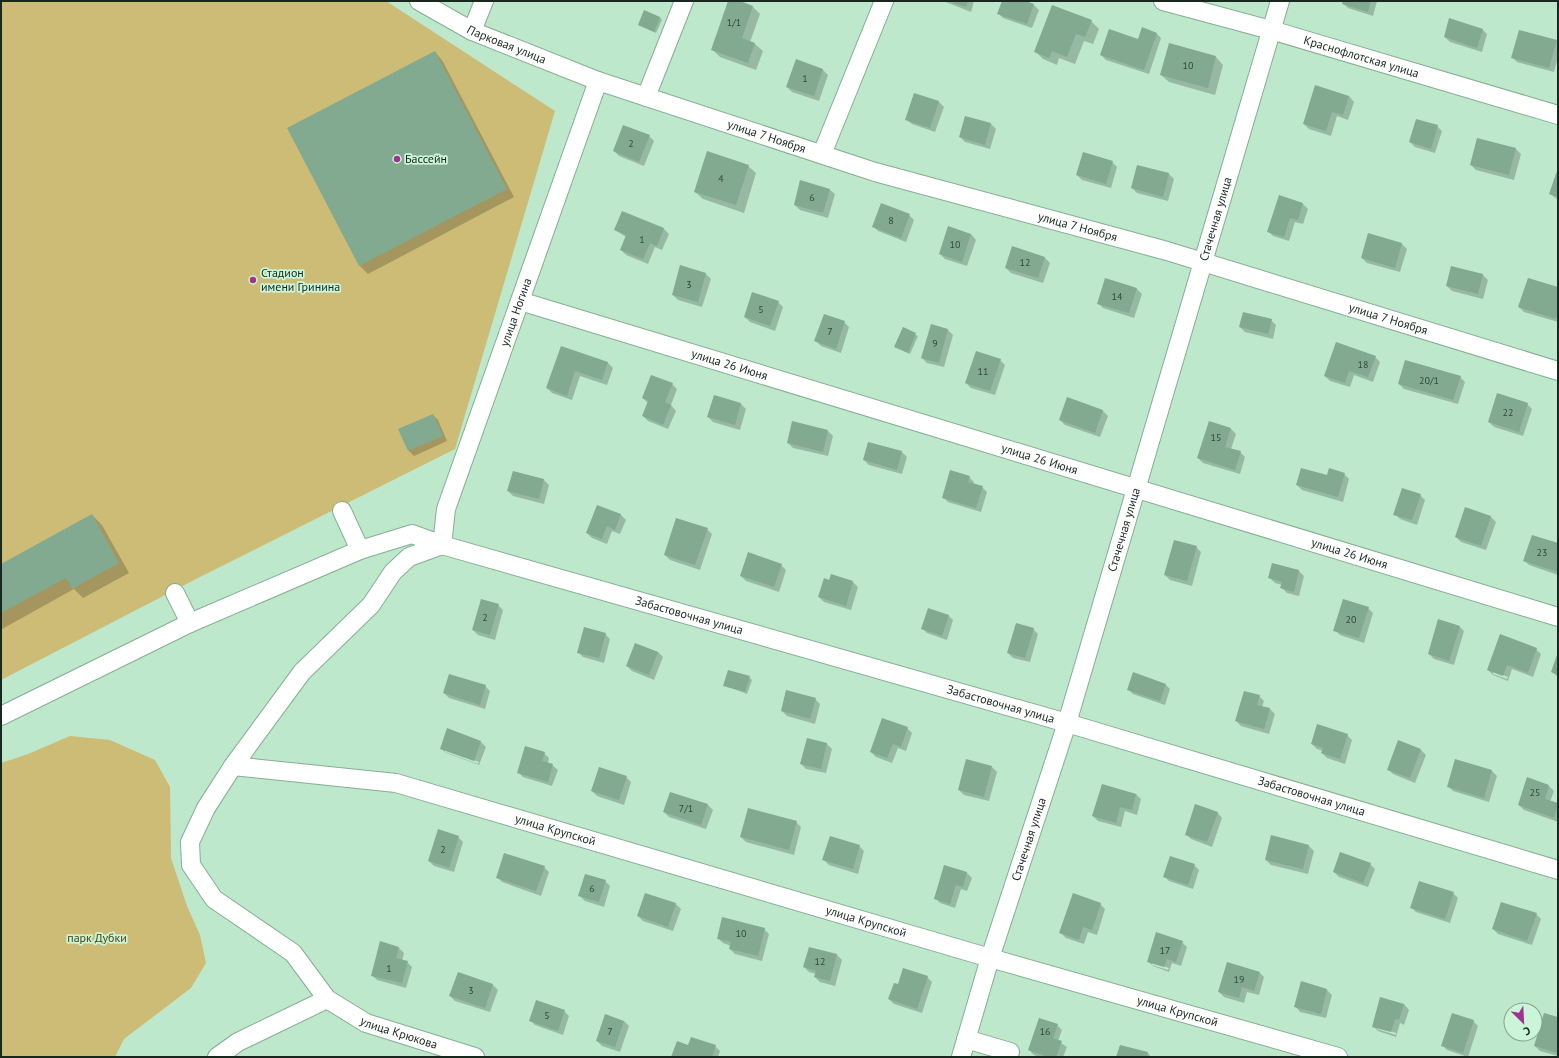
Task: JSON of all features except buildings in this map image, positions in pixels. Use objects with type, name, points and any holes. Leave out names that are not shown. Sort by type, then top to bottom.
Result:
[{"type":"street","name":"Парковая улица","points":[[419,1],[472,31],[598,81]]},
{"type":"street","points":[[472,31],[484,1]]},
{"type":"street","points":[[646,97],[684,1]]},
{"type":"street","points":[[822,154],[884,1]]},
{"type":"street","name":"Краснофлотская улица","points":[[1163,1],[1271,30],[1558,115]]},
{"type":"street","name":"Стачечная улица","points":[[961,1057],[990,958],[1067,722],[1280,1]]},
{"type":"street","name":"улица 7 Ноября","points":[[598,81],[875,172],[1202,262],[1558,371]]},
{"type":"street","name":"улица Ногина","points":[[442,545],[446,509],[598,81]]},
{"type":"street","name":"улица 26 Июня","points":[[520,301],[1558,617]]},
{"type":"street","points":[[342,511],[360,550]]},
{"type":"street","name":"Забастовочная улица","points":[[1,716],[190,623],[360,550],[412,534],[442,545],[1067,722],[1558,870]]},
{"type":"street","points":[[217,1057],[238,1042],[327,998],[293,953],[214,899],[191,865],[190,842],[206,808],[233,766],[302,672],[371,605],[393,572],[409,558],[442,545]]},
{"type":"street","points":[[175,593],[190,623]]},
{"type":"street","name":"улица Крупской","points":[[233,766],[396,784],[990,958],[1338,1057]]},
{"type":"street","name":"улица Крюкова","points":[[327,998],[366,1023],[475,1057]]},
{"type":"street","points":[[966,1039],[1010,1052]]},
{"type":"green space","name":"Стадион имени Гринина","points":[[1,1],[386,1],[555,111],[455,449],[198,578],[1,680]]},
{"type":"green space","name":"парк Дубки","points":[[70,736],[110,740],[155,760],[170,787],[171,858],[187,906],[200,935],[206,963],[191,988],[124,1039],[115,1057],[1,1057],[1,763],[28,754]]},
{"type":"place","name":"Бассейн","points":[[397,159]]},
{"type":"place","name":"Стадион имени Гринина","points":[[253,280]]}]
